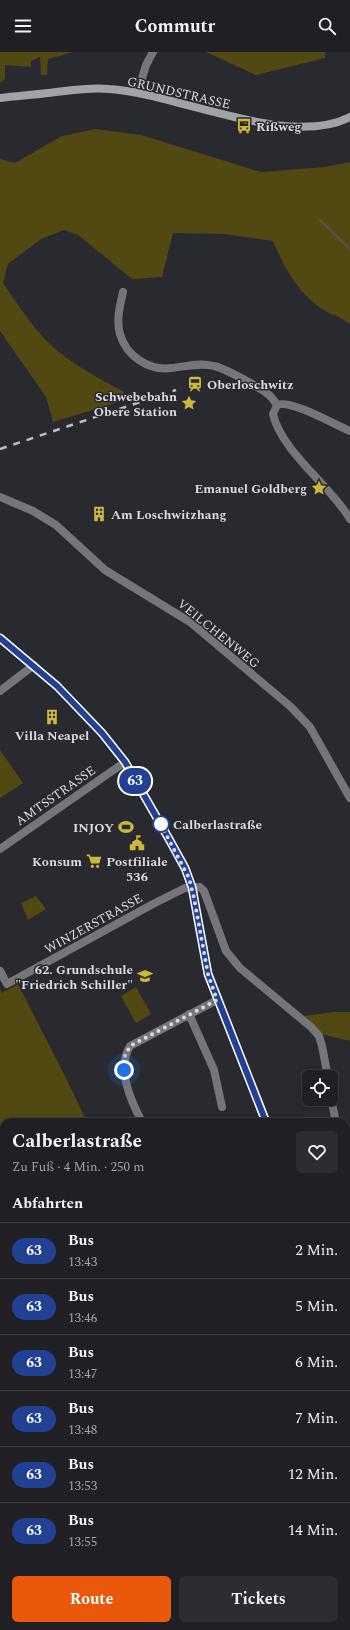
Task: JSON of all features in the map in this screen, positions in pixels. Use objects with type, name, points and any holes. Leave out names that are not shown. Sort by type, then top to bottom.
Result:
[{"type":"main road","name":"GRUNDSTRASSE","points":[[0,98],[87,89],[109,89],[138,92],[245,120],[271,124],[314,126],[331,124],[350,117]]},
{"type":"main road","points":[[0,638],[34,665],[78,706],[102,733],[125,762],[185,868],[192,887],[208,974],[264,1118]]},
{"type":"street","points":[[138,92],[146,65],[153,52]]},
{"type":"street","points":[[123,292],[118,327],[126,348],[134,357],[145,364],[171,368],[201,364],[214,366],[267,393],[277,405]]},
{"type":"street","points":[[350,431],[292,405],[281,403],[277,405],[273,414],[276,425],[293,450],[341,506],[350,519]]},
{"type":"street","name":"VEILCHENWEG","points":[[0,497],[33,511],[56,525],[105,570],[190,622],[291,707],[310,727],[350,798]]},
{"type":"street","points":[[0,691],[34,665]]},
{"type":"street","name":"AMTSSTRASSE","points":[[0,849],[125,762]]},
{"type":"street","points":[[192,887],[200,887],[204,891],[220,940],[234,962],[311,1027],[319,1036],[326,1070]]},
{"type":"street","name":"WINZERSTRASSE","points":[[0,971],[7,984],[153,904],[185,888],[192,887]]},
{"type":"street","points":[[140,1118],[133,1105],[124,1070],[124,1058],[130,1046],[217,1000]]},
{"type":"street","points":[[190,1014],[214,1070],[222,1107]]},
{"type":"street","points":[[333,1106],[335,1118]]},
{"type":"shaded area","points":[[0,52],[73,52],[48,59],[47,75],[41,75],[40,57],[31,61],[31,67],[5,65],[5,79],[0,83]]},
{"type":"shaded area","points":[[206,52],[325,52],[325,58],[256,75]]},
{"type":"shaded area","points":[[95,129],[141,135],[261,172],[325,167],[350,162],[350,324],[334,314],[333,315],[322,309],[304,293],[296,284],[284,264],[273,241],[224,234],[173,233],[162,277],[132,279],[78,235],[64,230],[41,239],[8,264],[3,283],[32,324],[52,346],[96,377],[124,392],[125,400],[53,422],[46,397],[0,331],[0,159],[15,163],[62,136]]},
{"type":"shaded area","points":[[0,750],[23,783],[0,798]]},
{"type":"shaded area","points":[[36,896],[46,909],[28,920],[21,903]]},
{"type":"shaded area","points":[[18,984],[85,1118],[0,1118],[0,989],[2,993]]},
{"type":"shaded area","points":[[136,987],[151,1014],[136,1023],[121,996]]},
{"type":"shaded area","points":[[334,1012],[350,1012],[350,1041],[321,1034],[304,1016]]},
{"type":"waterway","points":[[320,220],[350,249]]},
{"type":"railway","points":[[0,449],[176,390]]},
{"type":"bus line","name":"63","points":[[0,638],[34,665],[57,686],[78,706],[102,733],[125,762],[185,868],[192,887],[208,974],[240,1060],[264,1118]]},
{"type":"place","name":"Rißweg","points":[[244,126]]},
{"type":"place","name":"Oberloschwitz","points":[[195,384]]},
{"type":"place","name":"Schwebebahn Obere Station","points":[[189,403]]},
{"type":"place","name":"Emanuel Goldberg","points":[[319,488]]},
{"type":"place","name":"Am Loschwitzhang","points":[[99,514]]},
{"type":"place","name":"Villa Neapel","points":[[52,717]]},
{"type":"place","name":"Calberlastraße","points":[[161,824]]},
{"type":"place","name":"INJOY","points":[[126,827]]},
{"type":"place","name":"Postfiliale 536","points":[[137,843]]},
{"type":"place","name":"Konsum","points":[[94,861]]},
{"type":"place","name":"62. Grundschule \"Friedrich Schiller\"","points":[[145,976]]},
{"type":"route","points":[[124,1070],[124,1058],[130,1046],[217,1000],[205,961],[192,887],[185,868],[159,821],[161,824]]}]
